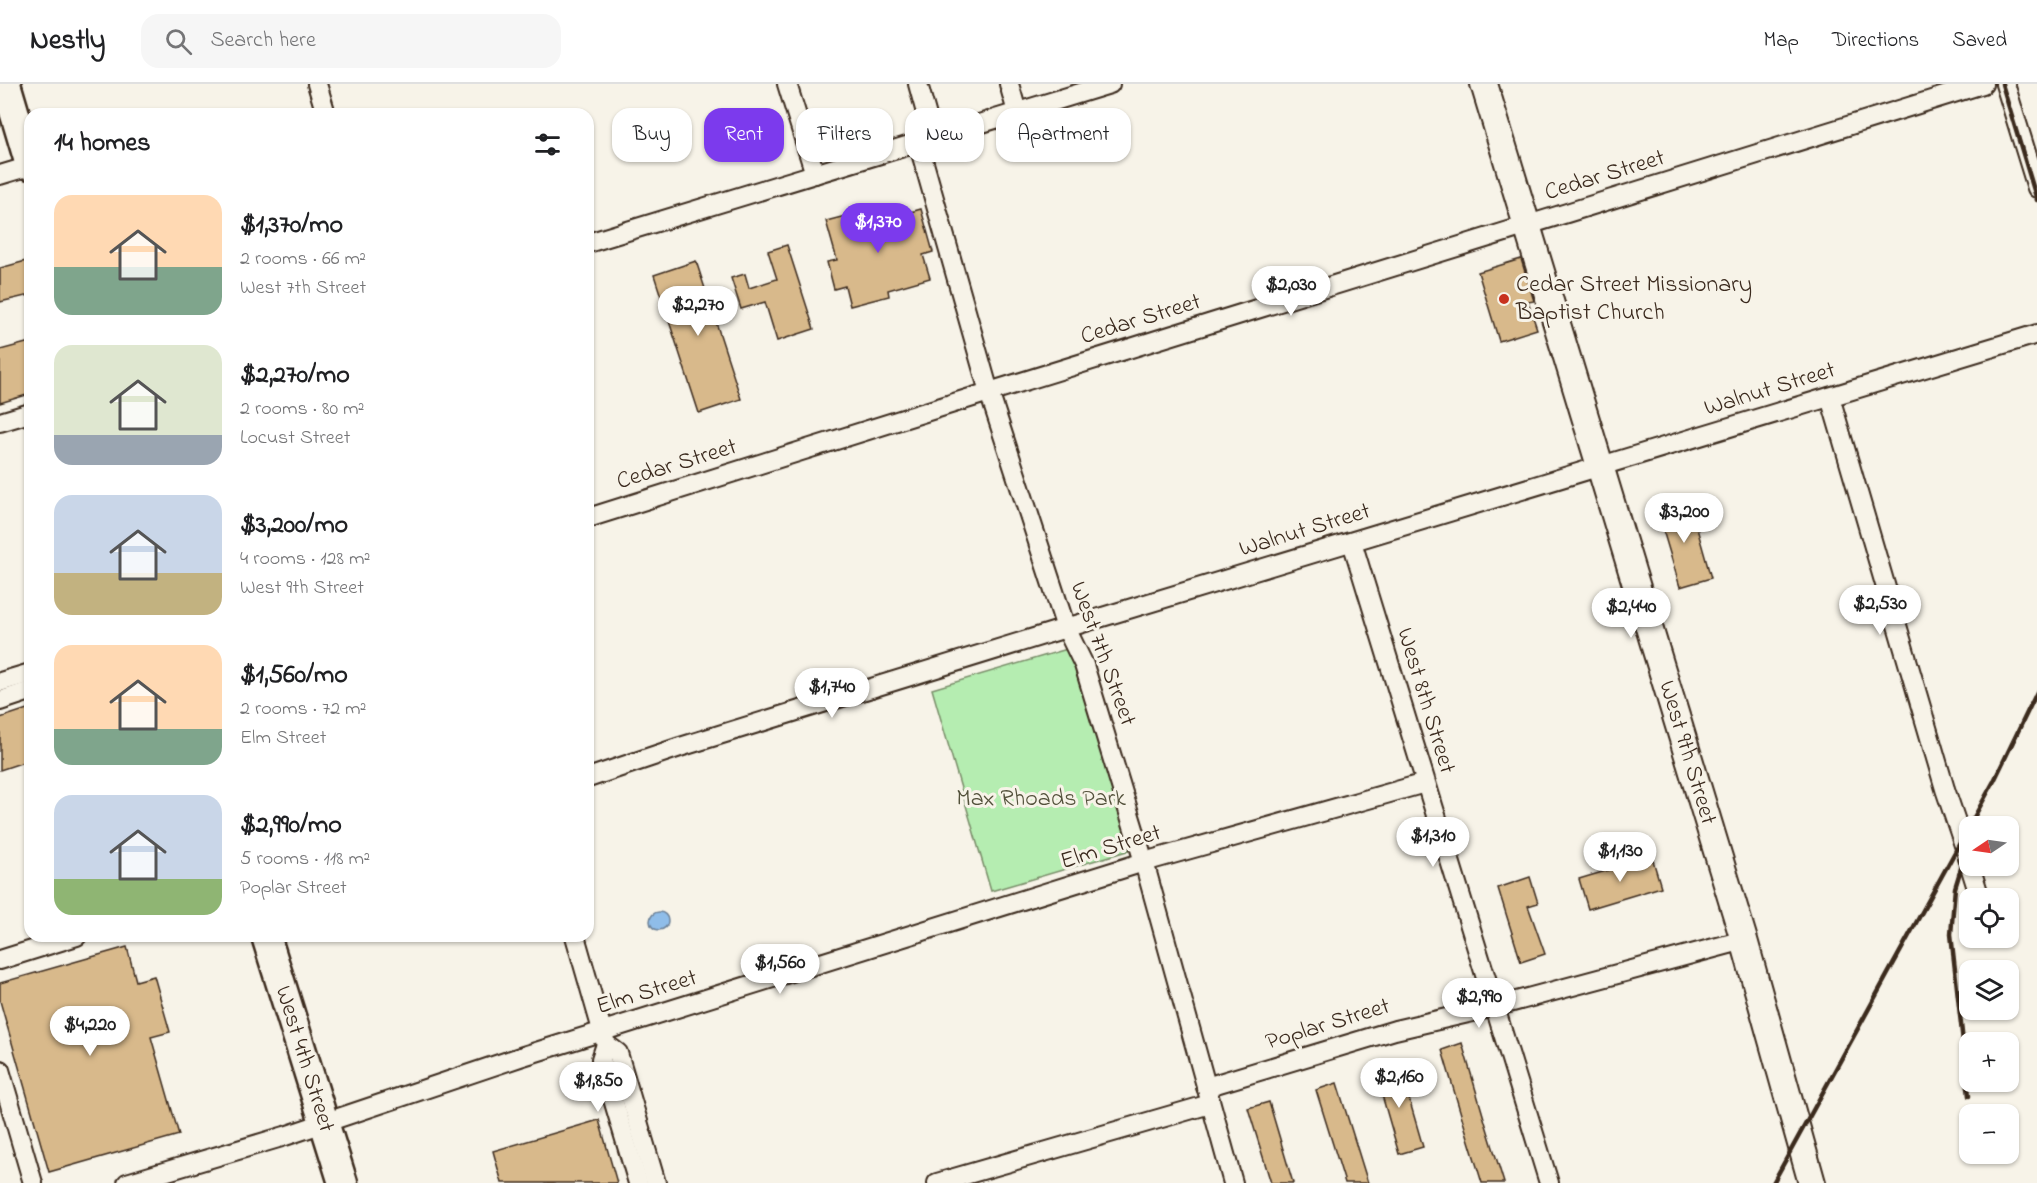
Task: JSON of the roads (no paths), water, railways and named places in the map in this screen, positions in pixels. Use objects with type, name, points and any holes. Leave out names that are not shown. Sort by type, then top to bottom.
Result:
[{"type":"main road","points":[[6,84],[24,145]]},
{"type":"main road","name":"West 4th Street","points":[[268,942],[343,1183]]},
{"type":"street","points":[[317,84],[324,108]]},
{"type":"street","points":[[787,84],[814,174]]},
{"type":"street","name":"West 7th Street","points":[[918,84],[921,108]]},
{"type":"street","points":[[1009,84],[1016,108]]},
{"type":"street","points":[[1030,108],[1110,84]]},
{"type":"street","name":"West 9th Street","points":[[1484,84],[1744,939],[1812,1183]]},
{"type":"street","name":"Cedar Street","points":[[594,516],[1983,84]]},
{"type":"street","points":[[2005,84],[2037,188]]},
{"type":"street","points":[[594,241],[905,146]]},
{"type":"street","name":"West 7th Street","points":[[932,162],[989,392],[1066,628],[1084,665],[1144,862],[1233,1183]]},
{"type":"street","points":[[0,175],[24,167]]},
{"type":"street","name":"Walnut Street","points":[[594,776],[680,747],[1066,628],[2037,334]]},
{"type":"street","points":[[1830,397],[1941,778],[1959,831]]},
{"type":"street","points":[[0,422],[24,415]]},
{"type":"street","name":"West 8th Street","points":[[1352,542],[1549,1183]]},
{"type":"street","points":[[0,682],[24,675]]},
{"type":"street","points":[[0,701],[24,693]]},
{"type":"street","name":"Elm Street","points":[[127,1183],[604,1038],[1144,862],[1425,783]]},
{"type":"street","name":"Poplar Street","points":[[937,1183],[1208,1096],[1395,1030],[1494,1007],[1744,939]]},
{"type":"street","points":[[0,960],[58,942]]},
{"type":"street","points":[[577,942],[604,1038],[601,1059],[638,1183]]},
{"type":"street","points":[[604,1038],[618,1053],[656,1183]]},
{"type":"street","points":[[0,1070],[33,1183]]},
{"type":"water","points":[[655,912],[663,912],[668,917],[666,928],[655,930],[650,925],[650,917]]},
{"type":"railway","points":[[2002,84],[2037,200]]},
{"type":"railway","points":[[1773,1183],[1994,781],[2037,692]]},
{"type":"railway","points":[[1959,875],[1955,888],[1951,934],[1969,1096]]},
{"type":"place","name":"Cedar Street Missionary Baptist Church","points":[[1504,299]]},
{"type":"park label","name":"Max Rhoads Park","points":[[1041,799]]}]
